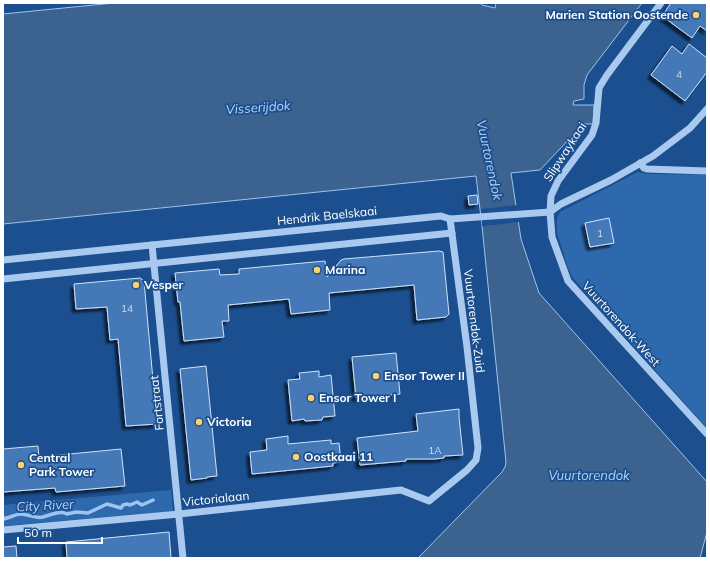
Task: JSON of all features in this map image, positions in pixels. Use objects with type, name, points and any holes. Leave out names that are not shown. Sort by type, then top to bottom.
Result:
[{"type":"street","name":"Slipwaykaai","points":[[550,212],[551,196],[558,181],[592,135],[596,123],[599,88],[661,3]]},
{"type":"street","name":"Hendrik Baelskaai","points":[[3,260],[441,216],[450,219],[482,218],[550,212],[561,204],[611,180],[652,156],[690,128],[707,109]]},
{"type":"street","points":[[640,163],[647,169],[707,171]]},
{"type":"street","name":"Vuurtorendok-West","points":[[550,212],[552,237],[568,281],[707,434]]},
{"type":"street","name":"Vuurtorendok-Zuid","points":[[429,502],[467,470],[476,460],[478,448],[467,347],[450,219]]},
{"type":"street","points":[[3,279],[452,233]]},
{"type":"street","name":"Fortstraat","points":[[152,245],[183,558]]},
{"type":"street","name":"Victorialaan","points":[[3,530],[179,514],[401,490],[429,502]]},
{"type":"shaded area","points":[[638,172],[648,174],[707,175],[707,428],[572,277],[557,233],[557,219],[560,212]]},
{"type":"shaded area","points":[[171,490],[173,511],[3,526],[3,505]]},
{"type":"water","points":[[114,3],[481,3],[482,5],[495,8],[496,3],[642,3],[587,75],[584,85],[584,99],[574,101],[573,105],[594,105],[593,124],[580,124],[574,134],[540,170],[511,173],[521,239],[539,293],[707,482],[707,532],[700,558],[418,558],[502,472],[506,462],[476,176],[3,224],[3,14]]},
{"type":"pier","points":[[518,205],[521,222],[482,226],[481,209]]},
{"type":"building","points":[[671,3],[707,3],[707,31],[700,26],[692,38],[662,16]]},
{"type":"building","points":[[689,44],[707,58],[707,72],[685,101],[651,75],[672,46],[682,54]]},
{"type":"building","points":[[477,195],[478,204],[469,205],[468,196]]},
{"type":"building","points":[[609,218],[614,243],[590,247],[585,223]]},
{"type":"building","points":[[439,251],[443,252],[449,314],[446,317],[417,320],[414,285],[329,293],[330,310],[291,314],[289,299],[228,305],[229,321],[222,321],[224,337],[184,341],[175,273],[219,269],[220,275],[239,274],[239,269],[325,261],[327,277],[341,260],[344,259]]},
{"type":"building","points":[[140,278],[144,281],[157,424],[126,426],[118,339],[110,340],[107,307],[76,309],[74,284]]},
{"type":"building","name":"Ensor Tower II","points":[[396,353],[400,394],[356,398],[352,357]]},
{"type":"building","name":"Victoria","points":[[206,366],[217,476],[191,480],[180,369]]},
{"type":"building","name":"Ensor Tower I","points":[[319,371],[319,377],[331,375],[335,416],[323,417],[322,420],[305,421],[304,419],[292,421],[288,380],[300,379],[299,373]]},
{"type":"building","points":[[459,409],[463,455],[444,456],[444,458],[434,459],[406,459],[406,461],[360,465],[357,438],[418,431],[416,414]]},
{"type":"building","name":"Oostkaai 11","points":[[288,436],[288,444],[331,440],[331,444],[339,443],[341,462],[333,463],[333,466],[252,474],[250,452],[267,450],[266,439]]},
{"type":"building","points":[[38,446],[39,457],[121,449],[125,486],[56,492],[55,488],[3,492],[3,449]]},
{"type":"building","points":[[169,532],[171,558],[67,558],[66,542]]},
{"type":"building","points":[[16,546],[17,558],[3,558],[3,547]]},
{"type":"waterway","name":"City River","points":[[3,519],[21,514],[34,517],[43,517],[58,513],[88,513],[107,504],[121,508],[123,505],[130,505],[137,502],[142,505],[153,500]]},
{"type":"place","name":"Marien Station Oostende","points":[[696,15]]},
{"type":"place","name":"Marina","points":[[317,270]]},
{"type":"place","name":"Vesper","points":[[136,285]]},
{"type":"place","name":"Ensor Tower II","points":[[376,376]]},
{"type":"place","name":"Ensor Tower I","points":[[311,398]]},
{"type":"place","name":"Victoria","points":[[199,422]]},
{"type":"place","name":"Oostkaai 11","points":[[296,457]]},
{"type":"place","name":"Central Park Tower","points":[[21,465]]},
{"type":"water label","name":"Visserijdok","points":[[258,107]]},
{"type":"water label","name":"Vuurtorendok","points":[[490,160]]},
{"type":"water label","name":"Vuurtorendok","points":[[589,475]]}]
